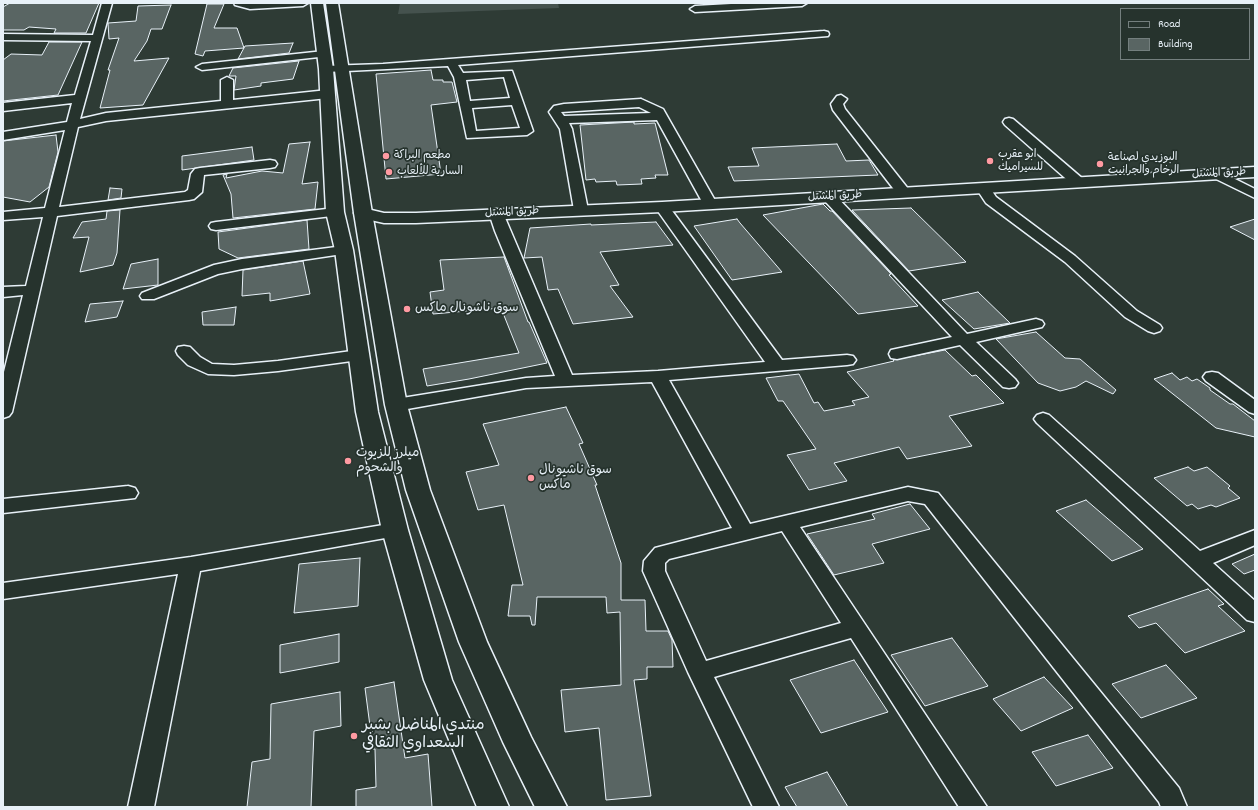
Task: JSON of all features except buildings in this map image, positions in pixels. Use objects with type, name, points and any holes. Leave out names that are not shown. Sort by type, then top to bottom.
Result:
[{"type":"main road","points":[[317,3],[364,223],[396,405],[418,490],[473,642],[518,742],[551,807]]},
{"type":"main road","points":[[332,3],[331,64],[328,94],[335,212],[344,250],[368,412],[394,530],[438,680],[493,807]]},
{"type":"main road","name":"طريق المشتل","points":[[364,223],[388,223],[416,218],[662,207],[1255,172]]},
{"type":"street","points":[[3,412],[72,125],[81,98],[107,3]]},
{"type":"street","points":[[239,3],[250,6],[303,3]]},
{"type":"street","points":[[695,9],[802,3]]},
{"type":"street","points":[[202,67],[452,62],[824,34]]},
{"type":"street","points":[[4,37],[98,38]]},
{"type":"street","points":[[452,62],[460,77],[471,135],[474,136],[527,131],[507,72],[460,77]]},
{"type":"street","points":[[227,80],[227,104]]},
{"type":"street","points":[[3,136],[72,125],[106,117],[328,94]]},
{"type":"street","points":[[3,107],[81,98]]},
{"type":"street","points":[[842,99],[837,104],[839,110],[904,193]]},
{"type":"street","points":[[465,105],[518,101]]},
{"type":"street","points":[[581,210],[566,129],[556,112],[558,109],[641,104],[659,112],[710,204]]},
{"type":"street","points":[[1009,122],[1078,182]]},
{"type":"street","points":[[3,216],[52,212],[189,196],[195,192],[198,174],[200,172],[270,164]]},
{"type":"street","points":[[1217,174],[1255,194]]},
{"type":"street","points":[[983,188],[991,200],[1070,259],[1131,314],[1154,328]]},
{"type":"street","points":[[829,197],[964,340],[1009,383]]},
{"type":"street","points":[[662,207],[777,366]]},
{"type":"street","points":[[216,226],[335,212]]},
{"type":"street","points":[[496,214],[565,380]]},
{"type":"street","points":[[148,296],[214,270],[242,264],[344,250]]},
{"type":"street","points":[[3,292],[33,290]]},
{"type":"street","points":[[897,354],[1036,324]]},
{"type":"street","points":[[184,351],[194,361],[208,369],[234,370],[278,366],[359,354]]},
{"type":"street","points":[[396,405],[526,383],[658,376],[847,360]]},
{"type":"street","points":[[658,376],[744,532]]},
{"type":"street","points":[[1212,377],[1255,408]]},
{"type":"street","points":[[1043,419],[1255,614]]},
{"type":"street","points":[[3,506],[128,493]]},
{"type":"street","points":[[766,807],[700,672],[654,571],[655,561],[662,553],[744,532],[787,523],[900,494],[918,494],[931,498],[1170,796],[1174,807]]},
{"type":"street","points":[[787,523],[974,807]]},
{"type":"street","points":[[3,591],[191,565],[394,530]]},
{"type":"street","points":[[1197,561],[1255,537]]},
{"type":"street","points":[[141,807],[191,565]]},
{"type":"street","points":[[700,672],[856,628]]},
{"type":"shaded area","points":[[400,3],[558,3],[559,8],[398,14]]},
{"type":"place","name":"مطعم البراكة","points":[[386,156]]},
{"type":"place","name":"ابو عقرب للسيراميك","points":[[990,161]]},
{"type":"place","name":"البوزيدي لصناعة الرخام والجرانيت","points":[[1100,164]]},
{"type":"place","name":"السارية للألعاب","points":[[389,172]]},
{"type":"place","name":"سوق ناشونال ماكس","points":[[407,309]]},
{"type":"place","name":"ميلرز للزيوت والشحوم","points":[[348,461]]},
{"type":"place","name":"سوق ناشيونال ماكس","points":[[531,478]]},
{"type":"place","name":"منتدي المناضل بشير السعداوي الثقافي","points":[[354,736]]}]
